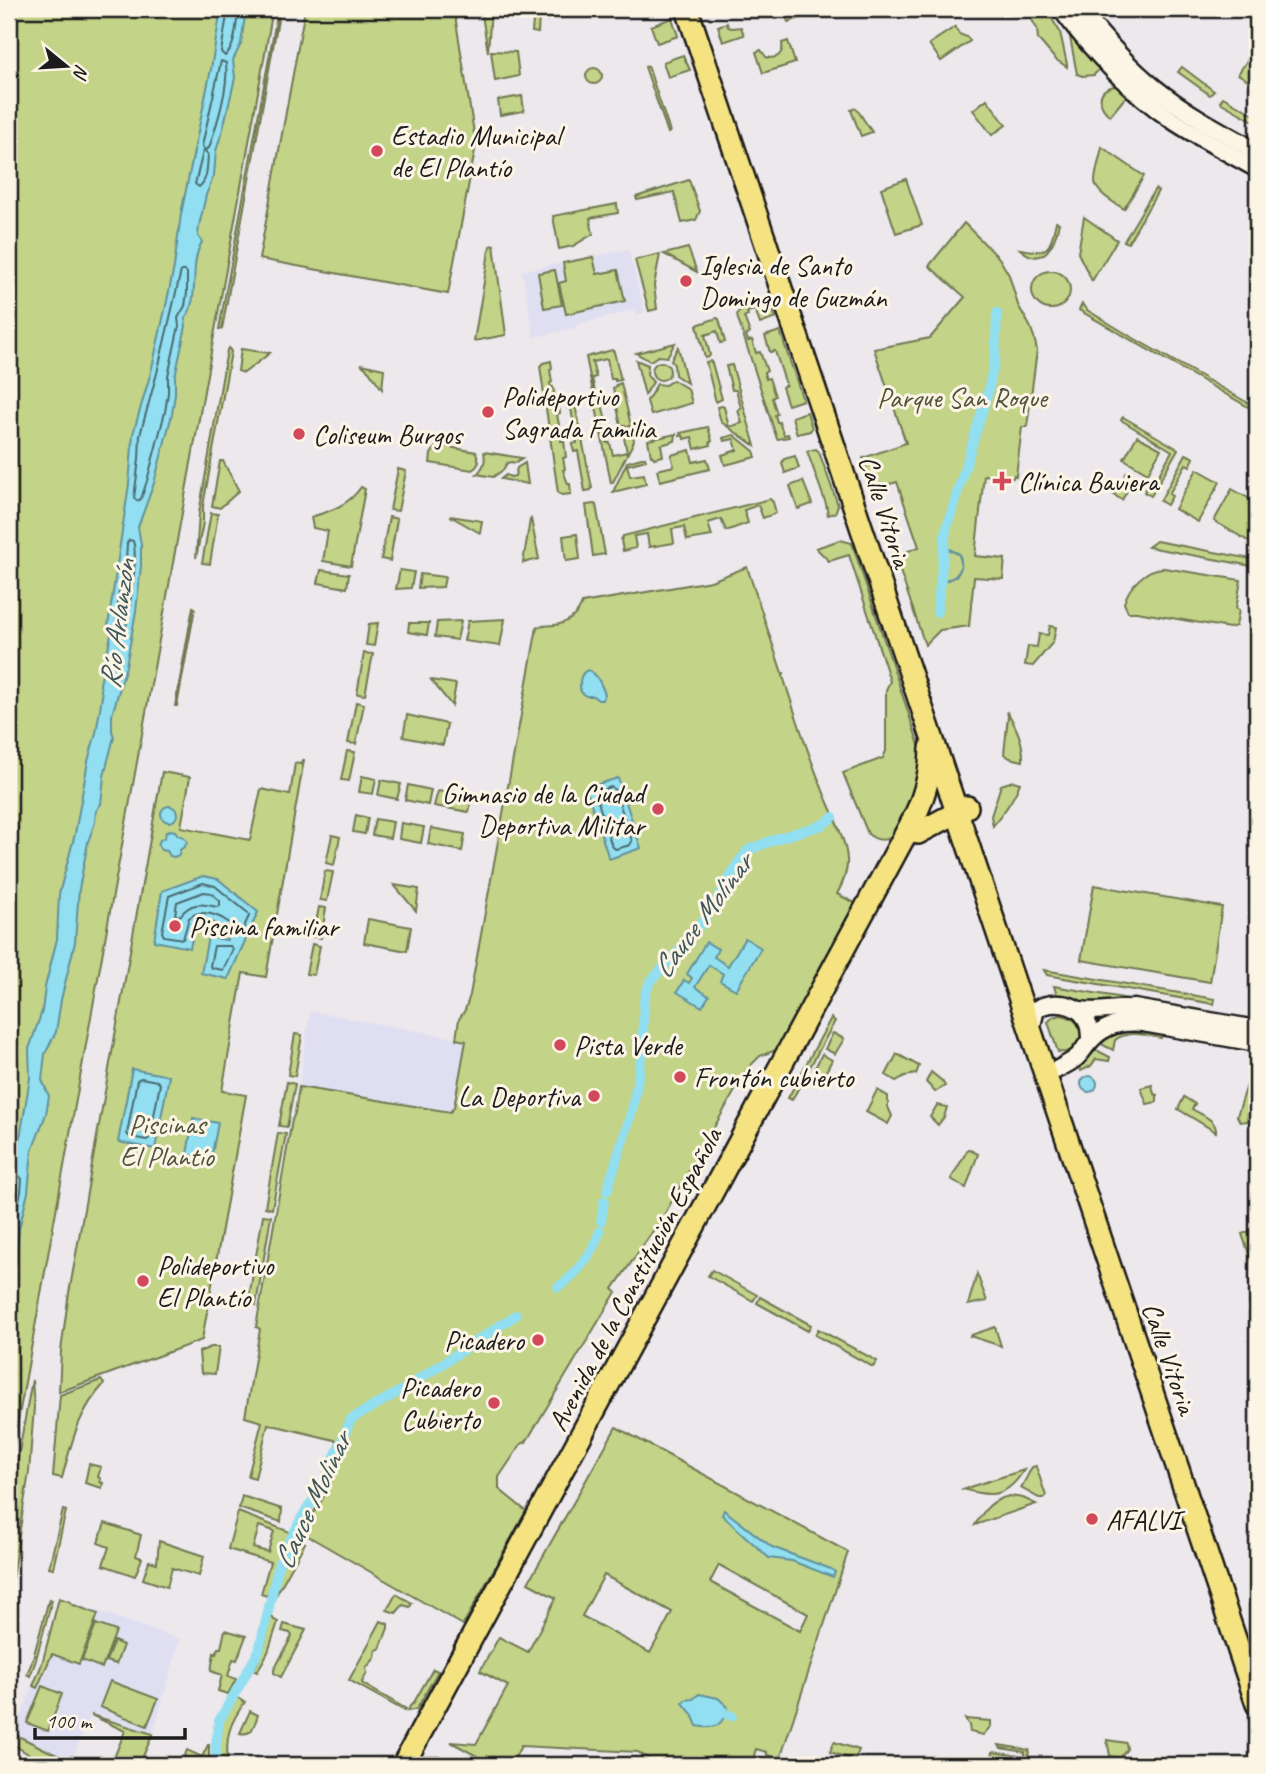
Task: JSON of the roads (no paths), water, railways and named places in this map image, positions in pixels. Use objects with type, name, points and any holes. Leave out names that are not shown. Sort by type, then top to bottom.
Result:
[{"type":"highway","name":"Calle Vitoria","points":[[687,9],[931,735],[962,809],[1036,1009],[1257,1667]]},
{"type":"highway","name":"Calle Vitoria","points":[[698,9],[807,325],[927,689],[950,778]]},
{"type":"highway","points":[[921,826],[923,800],[929,778],[931,735]]},
{"type":"highway","points":[[921,826],[934,791],[950,778]]},
{"type":"highway","name":"Calle Vitoria","points":[[962,809],[964,835],[1257,1704]]},
{"type":"highway","points":[[921,826],[962,809]]},
{"type":"highway","points":[[921,826],[951,829],[964,835]]},
{"type":"highway","name":"Avenida de la Constitución Española","points":[[403,1765],[921,826]]},
{"type":"highway","name":"Avenida de la Constitución Española","points":[[414,1765],[921,826]]},
{"type":"main road","points":[[1061,9],[1094,51],[1136,92],[1182,126],[1257,169]]},
{"type":"main road","points":[[1080,9],[1113,49],[1155,88],[1198,118],[1257,152]]},
{"type":"main road","points":[[1031,1030],[1036,1009],[1055,1003],[1095,1012],[1133,1008],[1257,1029]]},
{"type":"main road","points":[[1080,1010],[1087,1020],[1090,1041]]},
{"type":"main road","points":[[1056,1070],[1078,1056],[1103,1030],[1127,1022],[1257,1043]]},
{"type":"water","name":"Río Arlanzón","points":[[221,9],[246,9],[241,44],[233,60],[235,78],[216,151],[214,175],[199,226],[198,236],[202,242],[196,261],[192,301],[185,319],[172,414],[154,483],[138,527],[141,566],[136,611],[126,666],[112,715],[114,737],[104,776],[101,804],[96,811],[79,889],[75,942],[56,1032],[45,1054],[42,1080],[49,1096],[46,1114],[32,1151],[28,1192],[9,1290],[10,1181],[30,1078],[29,1049],[42,1011],[57,939],[59,894],[75,834],[88,761],[96,733],[102,697],[100,684],[111,635],[108,626],[129,484],[133,434],[167,301]]},
{"type":"water","points":[[588,670],[594,674],[605,694],[602,700],[581,692],[581,676]]},
{"type":"water","points":[[618,778],[641,848],[609,859],[586,788]]},
{"type":"water","points":[[169,806],[175,808],[175,820],[169,822],[163,820],[161,814],[163,808]]},
{"type":"water","points":[[170,830],[184,837],[187,842],[179,855],[174,857],[161,850],[158,845]]},
{"type":"water","name":"Piscina familiar","points":[[203,876],[218,879],[258,912],[228,979],[201,973],[208,937],[227,940],[228,930],[210,921],[196,920],[190,948],[154,941],[162,891]]},
{"type":"water","points":[[745,938],[761,948],[736,990],[720,981],[723,974],[709,965],[695,987],[709,996],[702,1007],[677,992],[684,980],[689,983],[692,978],[687,974],[706,942],[718,949],[714,957],[728,966]]},
{"type":"water","points":[[132,1069],[169,1076],[155,1149],[118,1142]]},
{"type":"water","points":[[1086,1076],[1092,1076],[1097,1084],[1095,1090],[1086,1092],[1081,1087],[1081,1081]]},
{"type":"water","points":[[193,1118],[218,1123],[211,1159],[187,1155]]},
{"type":"water","points":[[724,1510],[772,1547],[831,1569],[835,1572],[833,1577],[792,1561],[769,1558],[722,1515]]},
{"type":"water","points":[[699,1694],[718,1698],[728,1707],[718,1725],[697,1726],[683,1703]]},
{"type":"waterway","name":"Cauce Molinar","points":[[937,612],[946,530],[988,392],[995,358],[997,313]]},
{"type":"waterway","name":"Cauce Molinar","points":[[941,580],[955,576],[961,565],[959,554],[944,547]]},
{"type":"waterway","name":"Cauce Molinar","points":[[607,1191],[633,1107],[642,1052],[644,1002],[650,982],[711,910],[748,850],[822,825],[833,817]]},
{"type":"waterway","name":"Cauce Molinar","points":[[601,1221],[604,1201]]},
{"type":"waterway","name":"Cauce Molinar","points":[[558,1287],[572,1276],[583,1262],[600,1231]]},
{"type":"waterway","name":"Cauce Molinar","points":[[216,1765],[219,1721],[259,1651],[279,1563],[302,1517],[323,1485],[351,1419],[404,1389],[516,1315]]},
{"type":"waterway","points":[[726,1714],[732,1716]]},
{"type":"place","name":"Estadio Municipal de El Plantío","points":[[377,151]]},
{"type":"place","name":"Iglesia de Santo Domingo de Guzmán","points":[[686,281]]},
{"type":"place","name":"Polideportivo Sagrada Familia","points":[[488,412]]},
{"type":"place","name":"Coliseum Burgos","points":[[299,434]]},
{"type":"place","name":"Clínica Baviera","points":[[1002,481]]},
{"type":"place","name":"Gimnasio de la Ciudad Deportiva Militar","points":[[658,809]]},
{"type":"place","name":"Piscina familiar","points":[[175,926]]},
{"type":"place","name":"Pista Verde","points":[[560,1045]]},
{"type":"place","name":"Frontón cubierto","points":[[680,1077]]},
{"type":"place","name":"La Deportiva","points":[[594,1096]]},
{"type":"place","name":"Polideportivo El Plantío","points":[[143,1281]]},
{"type":"place","name":"Picadero","points":[[538,1340]]},
{"type":"place","name":"Picadero Cubierto","points":[[494,1403]]},
{"type":"place","name":"AFALVI","points":[[1092,1519]]},
{"type":"park label","name":"Parque San Roque","points":[[962,397]]},
{"type":"park label","name":"Piscinas El Plantío","points":[[167,1140]]}]
